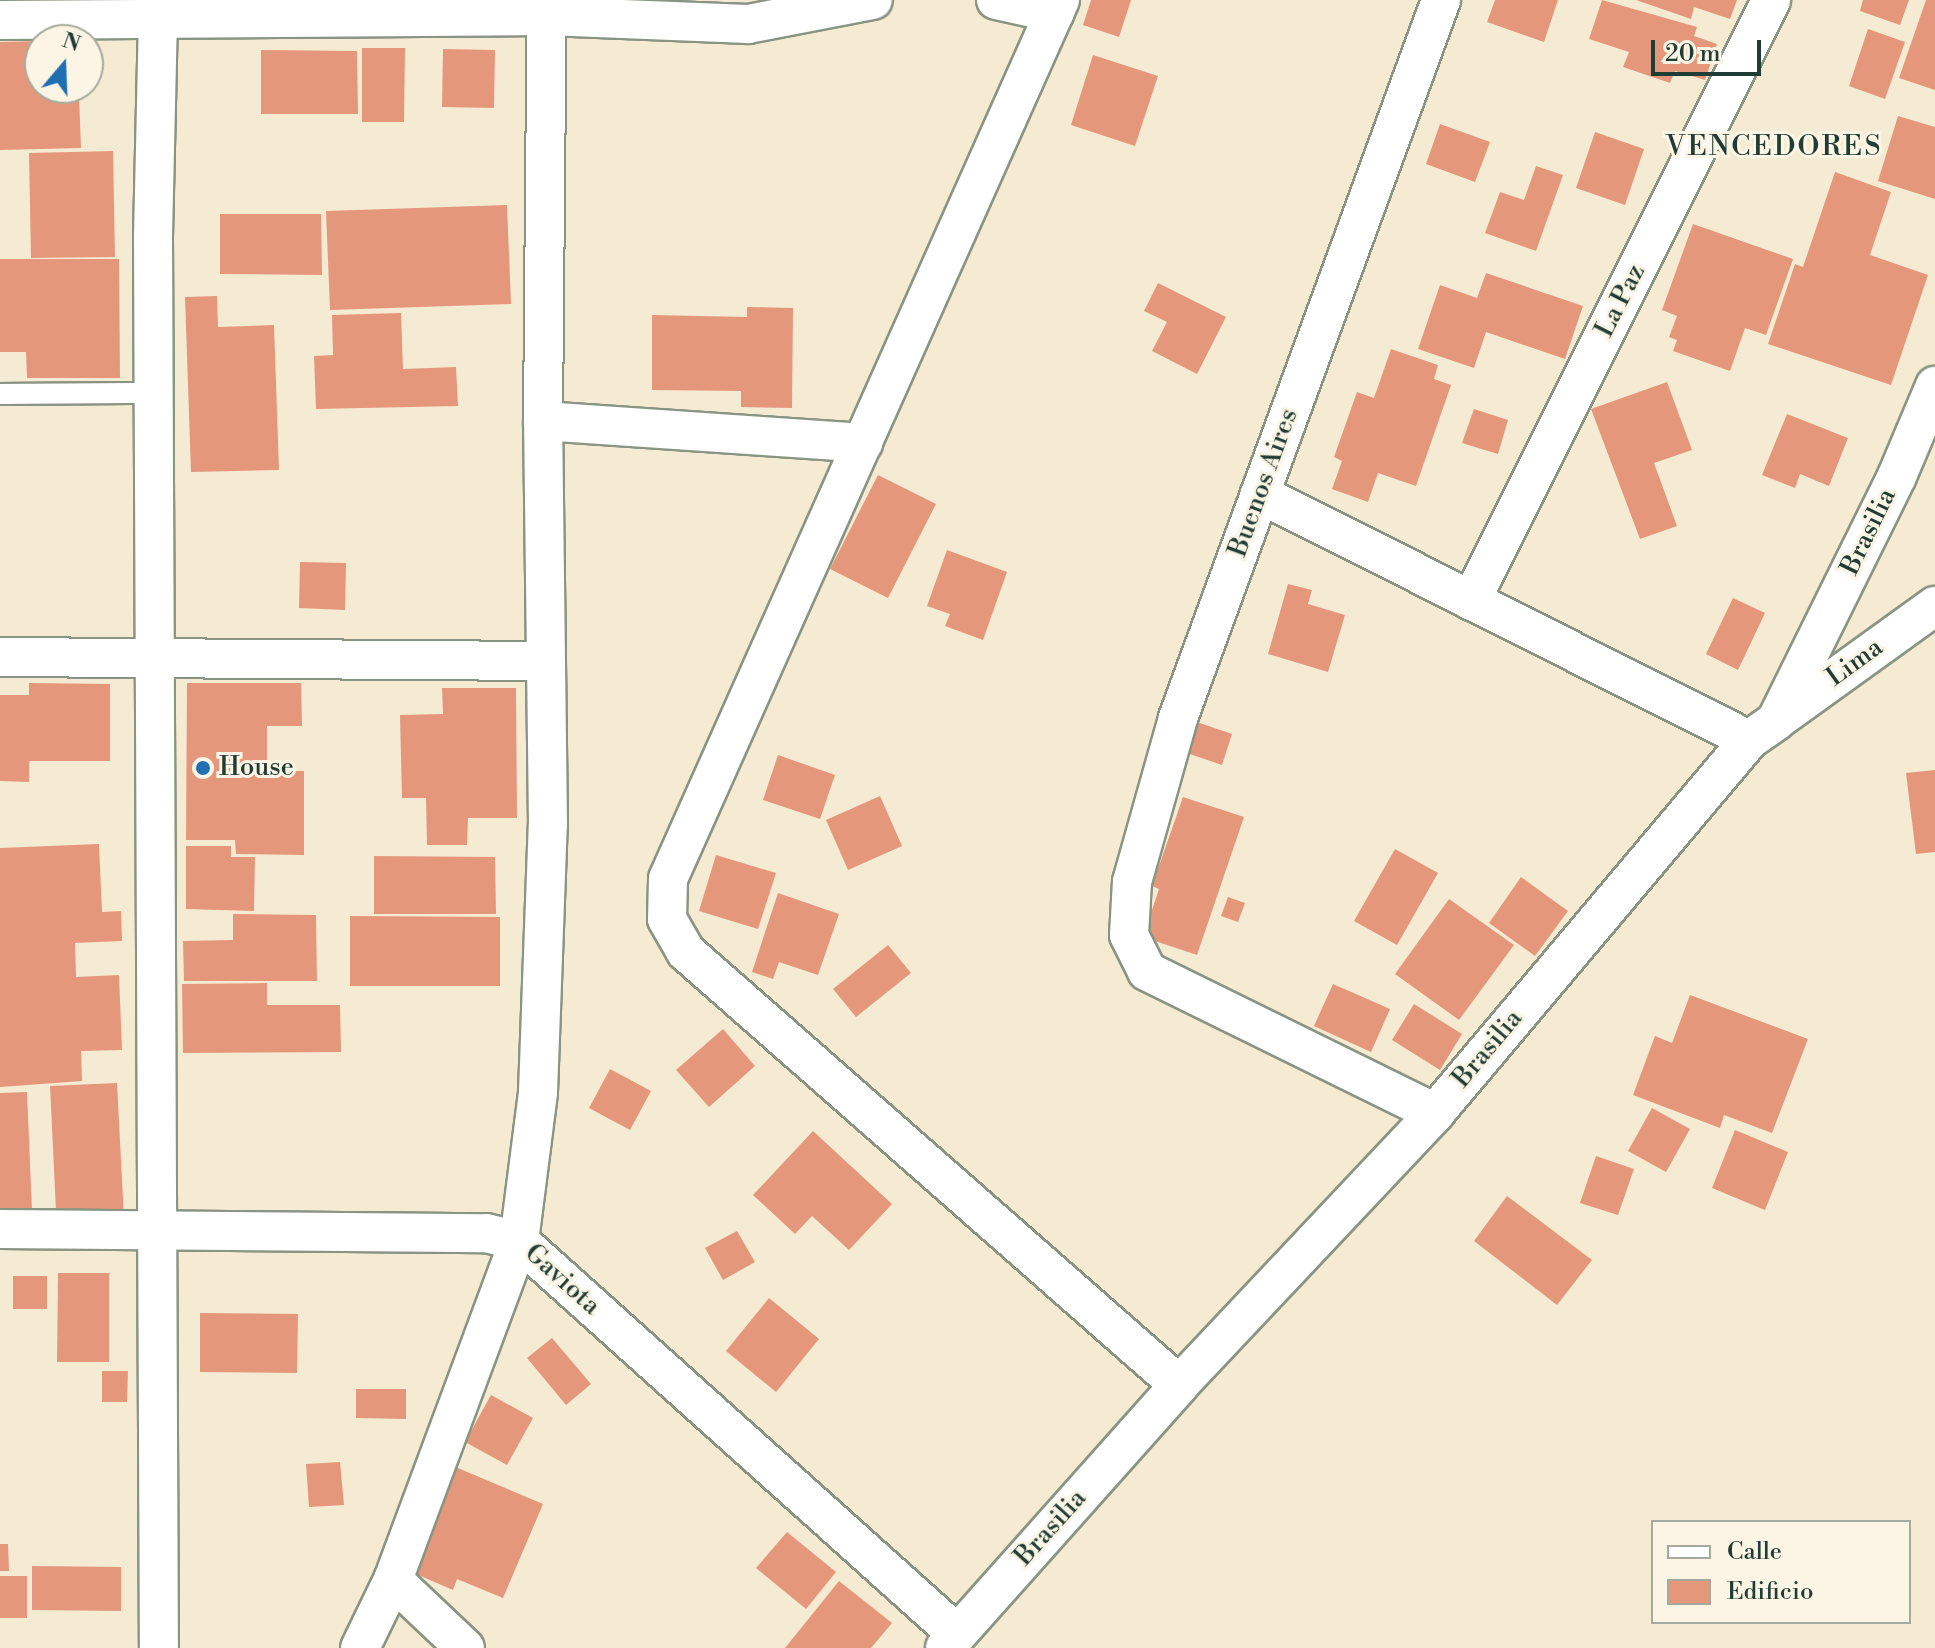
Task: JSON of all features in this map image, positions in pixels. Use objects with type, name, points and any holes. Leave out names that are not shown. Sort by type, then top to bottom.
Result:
[{"type":"street","points":[[0,20],[547,8],[748,24],[873,0]]},
{"type":"street","points":[[996,0],[1057,6],[668,879],[667,919],[686,952],[1179,1385]]},
{"type":"street","name":"Buenos Aires","points":[[1435,1113],[1147,971],[1129,935],[1141,842],[1178,718],[1441,0]]},
{"type":"street","name":"La Paz","points":[[1471,601],[1771,0]]},
{"type":"street","points":[[360,1648],[393,1580],[519,1241],[538,1092],[548,825],[543,421],[547,8]]},
{"type":"street","points":[[158,16],[153,237],[157,393],[159,1648]]},
{"type":"street","name":"Brasilia","points":[[951,1641],[1179,1385],[1435,1113],[1762,730],[1897,476],[1935,386]]},
{"type":"street","points":[[543,421],[863,443]]},
{"type":"street","points":[[1260,494],[1471,601],[1762,730]]},
{"type":"street","name":"Lima","points":[[1762,730],[1935,606]]},
{"type":"street","points":[[0,657],[545,661]]},
{"type":"street","name":"Gaviota","points":[[0,1229],[486,1233],[519,1241],[951,1641]]},
{"type":"street","points":[[393,1580],[465,1648]]},
{"type":"lane","points":[[0,394],[157,393]]},
{"type":"building","points":[[1091,0],[1131,0],[1119,37],[1083,25]]},
{"type":"building","points":[[1495,0],[1558,0],[1544,42],[1487,22]]},
{"type":"building","points":[[1602,0],[1697,27],[1694,36],[1717,44],[1705,80],[1675,71],[1670,83],[1623,67],[1629,52],[1589,39]]},
{"type":"building","points":[[1636,0],[1737,0],[1730,19],[1694,7],[1691,19]]},
{"type":"building","points":[[1863,0],[1909,0],[1900,25],[1860,11]]},
{"type":"building","points":[[1926,0],[1935,0],[1935,90],[1899,78]]},
{"type":"building","points":[[1868,29],[1905,42],[1885,99],[1849,86]]},
{"type":"building","points":[[24,41],[24,104],[79,104],[81,148],[0,150],[0,42]]},
{"type":"building","points":[[362,48],[405,48],[404,122],[362,122]]},
{"type":"building","points":[[443,49],[495,50],[494,108],[442,107]]},
{"type":"building","points":[[261,50],[357,51],[358,114],[261,114]]},
{"type":"building","points":[[1093,55],[1158,76],[1135,146],[1071,125]]},
{"type":"building","points":[[1898,116],[1935,127],[1935,199],[1878,181]]},
{"type":"building","points":[[1440,124],[1490,142],[1475,182],[1426,164]]},
{"type":"building","points":[[1595,132],[1644,149],[1625,205],[1576,188]]},
{"type":"building","points":[[113,151],[115,257],[31,258],[29,153]]},
{"type":"building","points":[[1536,166],[1563,175],[1536,251],[1485,233],[1500,192],[1524,200]]},
{"type":"building","points":[[1835,172],[1891,192],[1870,255],[1928,275],[1891,385],[1768,344],[1795,264],[1803,267]]},
{"type":"building","points":[[507,205],[511,304],[330,310],[326,211]]},
{"type":"building","points":[[220,214],[321,214],[322,275],[220,274]]},
{"type":"building","points":[[1693,224],[1793,259],[1766,335],[1745,328],[1730,371],[1673,351],[1677,340],[1669,337],[1677,316],[1662,310]]},
{"type":"building","points":[[0,259],[119,259],[120,378],[27,378],[26,352],[0,352]]},
{"type":"building","points":[[1486,273],[1583,306],[1565,359],[1486,332],[1474,368],[1418,349],[1440,285],[1477,298]]},
{"type":"building","points":[[1158,283],[1226,317],[1197,374],[1152,351],[1167,322],[1144,311]]},
{"type":"building","points":[[217,296],[218,327],[274,325],[279,470],[191,472],[185,297]]},
{"type":"building","points":[[747,307],[793,308],[792,408],[741,407],[741,391],[652,390],[652,315],[747,317]]},
{"type":"building","points":[[401,313],[403,369],[456,367],[458,406],[316,409],[314,356],[333,355],[332,315]]},
{"type":"building","points":[[1391,349],[1438,365],[1434,379],[1451,385],[1416,486],[1378,473],[1368,502],[1332,489],[1342,461],[1334,457],[1357,392],[1374,398]]},
{"type":"building","points":[[1667,382],[1692,450],[1654,463],[1677,526],[1640,539],[1591,409]]},
{"type":"building","points":[[1474,409],[1508,420],[1498,454],[1462,443]]},
{"type":"building","points":[[1787,414],[1848,438],[1829,486],[1800,474],[1795,488],[1762,475]]},
{"type":"building","points":[[878,475],[936,504],[888,598],[830,569]]},
{"type":"building","points":[[947,550],[1007,572],[983,640],[945,626],[950,614],[927,606]]},
{"type":"building","points":[[300,562],[346,563],[345,610],[299,608]]},
{"type":"building","points":[[1288,584],[1312,590],[1308,604],[1345,615],[1328,672],[1268,654]]},
{"type":"building","points":[[1733,598],[1765,613],[1738,670],[1706,654]]},
{"type":"building","points":[[29,683],[110,684],[110,761],[29,761],[29,782],[0,781],[0,695],[29,695]]},
{"type":"building","points":[[187,683],[301,683],[302,726],[267,726],[267,771],[304,771],[304,855],[236,854],[235,840],[186,840]]},
{"type":"building","points":[[442,688],[516,688],[517,818],[468,818],[467,845],[427,845],[426,798],[402,798],[400,715],[443,714]]},
{"type":"building","points":[[1188,719],[1232,734],[1222,765],[1178,750]]},
{"type":"building","points":[[778,755],[835,775],[820,819],[763,800]]},
{"type":"building","points":[[1935,770],[1935,852],[1916,854],[1906,773]]},
{"type":"building","points":[[880,796],[902,846],[848,870],[826,820]]},
{"type":"building","points":[[1183,797],[1244,817],[1197,955],[1143,937],[1159,889],[1152,886]]},
{"type":"building","points":[[99,844],[102,912],[121,911],[122,941],[75,943],[76,977],[119,975],[122,1050],[81,1051],[82,1081],[0,1087],[0,848]]},
{"type":"building","points":[[186,846],[231,846],[231,857],[255,857],[254,911],[186,909]]},
{"type":"building","points":[[1395,849],[1438,873],[1397,945],[1354,921]]},
{"type":"building","points":[[716,855],[776,873],[758,929],[699,911]]},
{"type":"building","points":[[374,856],[495,857],[496,914],[374,914]]},
{"type":"building","points":[[1521,877],[1568,911],[1535,956],[1489,923]]},
{"type":"building","points":[[778,893],[839,914],[818,975],[779,962],[773,979],[752,972]]},
{"type":"building","points":[[1228,897],[1245,903],[1238,922],[1221,916]]},
{"type":"building","points":[[1449,899],[1514,945],[1459,1020],[1395,974]]},
{"type":"building","points":[[233,914],[316,915],[317,981],[184,981],[183,941],[233,940]]},
{"type":"building","points":[[350,916],[500,917],[500,986],[350,986]]},
{"type":"building","points":[[888,945],[911,973],[856,1017],[833,989]]},
{"type":"building","points":[[267,983],[267,1005],[340,1005],[341,1052],[183,1053],[182,984]]},
{"type":"building","points":[[1333,984],[1390,1009],[1371,1052],[1314,1026]]},
{"type":"building","points":[[1690,995],[1808,1039],[1772,1133],[1724,1115],[1720,1128],[1633,1095],[1655,1036],[1672,1043]]},
{"type":"building","points":[[1414,1004],[1462,1034],[1440,1070],[1392,1040]]},
{"type":"building","points":[[723,1029],[755,1066],[709,1107],[676,1070]]},
{"type":"building","points":[[610,1069],[651,1091],[630,1130],[589,1108]]},
{"type":"building","points":[[117,1083],[124,1218],[89,1220],[88,1209],[56,1211],[50,1086]]},
{"type":"building","points":[[27,1092],[32,1210],[0,1211],[0,1093]]},
{"type":"building","points":[[1652,1108],[1690,1129],[1666,1172],[1628,1151]]},
{"type":"building","points":[[1735,1130],[1788,1152],[1765,1210],[1712,1188]]},
{"type":"building","points":[[813,1131],[892,1204],[849,1250],[812,1216],[795,1234],[753,1195]]},
{"type":"building","points":[[1596,1156],[1634,1169],[1618,1215],[1580,1203]]},
{"type":"building","points":[[1507,1196],[1592,1260],[1557,1305],[1474,1241]]},
{"type":"building","points":[[737,1231],[755,1262],[723,1280],[705,1248]]},
{"type":"building","points":[[58,1273],[109,1273],[109,1362],[57,1362]]},
{"type":"building","points":[[13,1276],[47,1276],[47,1309],[13,1309]]},
{"type":"building","points":[[769,1298],[819,1339],[776,1392],[726,1351]]},
{"type":"building","points":[[200,1313],[298,1314],[297,1373],[200,1372]]},
{"type":"building","points":[[552,1338],[591,1384],[566,1405],[527,1358]]},
{"type":"building","points":[[102,1371],[128,1371],[127,1402],[102,1402]]},
{"type":"building","points":[[356,1389],[406,1389],[406,1419],[356,1418]]},
{"type":"building","points":[[491,1395],[533,1418],[507,1465],[465,1442]]},
{"type":"building","points":[[340,1462],[344,1505],[309,1507],[306,1464]]},
{"type":"building","points":[[453,1466],[543,1504],[503,1598],[457,1579],[453,1590],[409,1571]]},
{"type":"building","points":[[787,1532],[836,1572],[806,1609],[756,1568]]},
{"type":"building","points":[[0,1544],[8,1544],[9,1571],[0,1571]]},
{"type":"building","points":[[32,1566],[121,1567],[121,1611],[32,1610]]},
{"type":"building","points":[[0,1576],[27,1576],[27,1618],[0,1618]]},
{"type":"building","points":[[839,1581],[892,1623],[871,1648],[785,1648]]},
{"type":"place","name":"House","points":[[203,768]]},
{"type":"district","name":"VENCEDORES","points":[[1774,147]]}]
